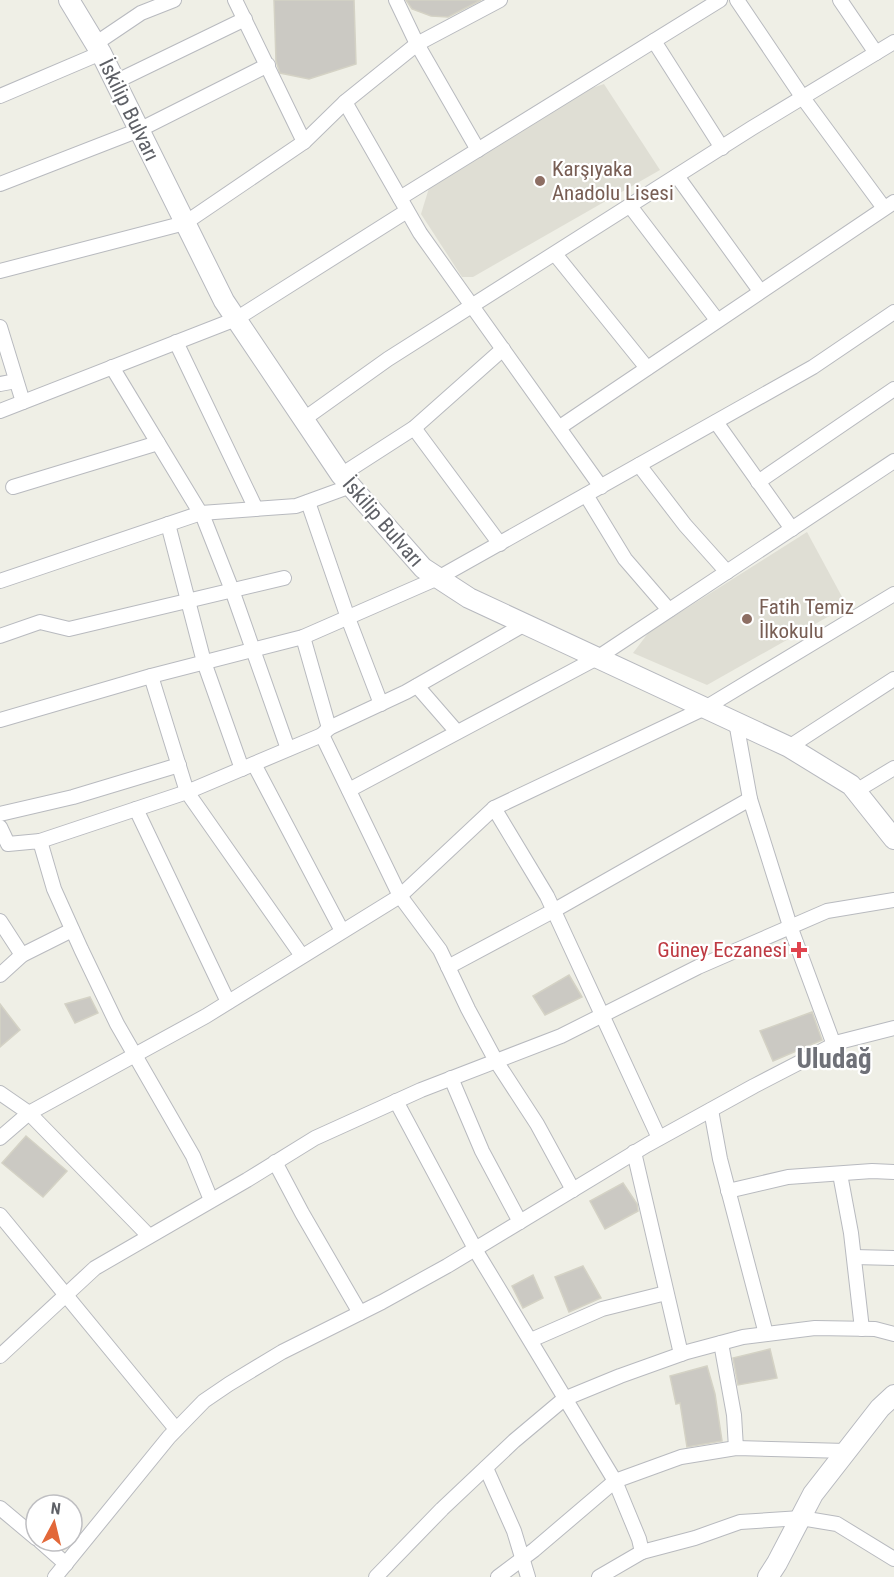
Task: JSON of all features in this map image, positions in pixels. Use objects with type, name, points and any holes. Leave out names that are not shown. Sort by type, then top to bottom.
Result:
[{"type":"main road","name":"İskilip Bulvarı","points":[[69,0],[115,82],[224,301],[346,480],[423,568],[469,598],[789,747],[851,785],[894,839]]},
{"type":"main road","points":[[768,1577],[813,1494],[880,1408],[894,1395]]},
{"type":"street","points":[[0,96],[98,49],[138,6],[174,0]]},
{"type":"street","points":[[235,0],[304,142]]},
{"type":"street","points":[[396,0],[417,44],[478,150]]},
{"type":"street","points":[[0,271],[185,223],[304,142],[345,102],[417,44],[500,0]]},
{"type":"street","points":[[400,198],[720,0]]},
{"type":"street","points":[[560,427],[889,205],[803,98],[737,0]]},
{"type":"street","points":[[840,0],[876,53]]},
{"type":"street","points":[[115,82],[245,19]]},
{"type":"street","points":[[654,41],[722,148]]},
{"type":"street","points":[[304,419],[388,359],[894,42]]},
{"type":"street","points":[[0,184],[139,130],[268,65]]},
{"type":"street","points":[[345,102],[420,233],[601,487]]},
{"type":"street","points":[[677,176],[760,291]]},
{"type":"street","points":[[630,206],[717,320]]},
{"type":"street","points":[[0,411],[236,319],[407,211]]},
{"type":"street","points":[[555,254],[647,368]]},
{"type":"street","points":[[0,720],[151,676],[303,637],[438,578],[813,367],[894,312]]},
{"type":"street","points":[[0,327],[23,402]]},
{"type":"street","points":[[176,342],[256,509]]},
{"type":"street","points":[[0,580],[201,513],[296,506],[308,502],[346,480],[414,428],[503,349]]},
{"type":"street","points":[[111,368],[201,513],[232,590],[288,749]]},
{"type":"street","points":[[0,384],[16,381]]},
{"type":"street","points":[[758,482],[894,389]]},
{"type":"street","points":[[716,422],[792,529]]},
{"type":"street","points":[[414,428],[500,544]]},
{"type":"street","points":[[13,487],[158,443]]},
{"type":"street","points":[[639,465],[685,525],[727,572]]},
{"type":"street","points":[[349,790],[597,658],[893,465]]},
{"type":"street","points":[[586,495],[625,559],[669,610]]},
{"type":"street","points":[[308,502],[348,618],[381,704]]},
{"type":"street","points":[[168,524],[204,662],[248,766],[342,931]]},
{"type":"street","points":[[0,636],[40,622],[69,629],[284,578]]},
{"type":"street","points":[[0,1138],[29,1113],[228,1002],[400,896],[494,808],[705,708],[894,594]]},
{"type":"street","points":[[0,827],[4,847],[40,841],[187,792],[326,732],[417,686],[525,624]]},
{"type":"street","points":[[303,637],[326,732],[349,790],[400,896],[440,950],[496,1061],[537,1124],[573,1190]]},
{"type":"street","points":[[151,676],[187,792],[302,956]]},
{"type":"street","points":[[789,747],[894,679]]},
{"type":"street","points":[[417,686],[457,732]]},
{"type":"street","points":[[736,722],[750,799],[790,926],[834,1045]]},
{"type":"street","points":[[0,814],[73,797],[179,765]]},
{"type":"street","points":[[856,791],[894,768]]},
{"type":"street","points":[[448,967],[554,911],[750,799]]},
{"type":"street","points":[[494,808],[554,911],[659,1138]]},
{"type":"street","points":[[136,809],[228,1002]]},
{"type":"street","points":[[40,841],[54,889],[72,930],[117,1024],[193,1156],[210,1200]]},
{"type":"street","points":[[0,1356],[95,1268],[315,1138],[451,1078],[561,1036],[698,967],[790,926],[827,911],[894,900]]},
{"type":"street","points":[[0,921],[22,955]]},
{"type":"street","points":[[0,975],[22,955],[72,930]]},
{"type":"street","points":[[55,1577],[176,1429],[204,1401],[282,1352],[360,1313],[475,1249],[659,1138],[834,1045],[894,1028]]},
{"type":"street","points":[[451,1078],[482,1151],[520,1222]]},
{"type":"street","points":[[0,1094],[29,1113],[149,1236]]},
{"type":"street","points":[[396,1101],[475,1249],[615,1481],[639,1539],[642,1552]]},
{"type":"street","points":[[711,1110],[728,1191],[766,1334]]},
{"type":"street","points":[[634,1152],[681,1354]]},
{"type":"street","points":[[275,1162],[307,1223],[360,1313]]},
{"type":"street","points":[[728,1191],[788,1177],[872,1171],[894,1172]]},
{"type":"street","points":[[840,1174],[854,1257],[862,1329]]},
{"type":"street","points":[[0,1215],[176,1429]]},
{"type":"street","points":[[854,1257],[894,1258]]},
{"type":"street","points":[[531,1340],[602,1309],[666,1293]]},
{"type":"street","points":[[376,1577],[514,1441],[564,1399],[681,1354],[742,1337],[815,1328],[876,1329],[894,1334]]},
{"type":"street","points":[[721,1343],[734,1415],[736,1448]]},
{"type":"street","points":[[498,1577],[615,1481],[681,1457],[736,1448],[846,1451]]},
{"type":"street","points":[[486,1468],[514,1531],[528,1577]]},
{"type":"street","points":[[0,1508],[24,1528]]},
{"type":"street","points":[[599,1577],[642,1552],[695,1538],[740,1522],[801,1518],[837,1524],[894,1559]]},
{"type":"street","points":[[54,1553],[66,1564]]},
{"type":"shaded area","name":"Karşıyaka Anadolu Lisesi","points":[[604,84],[660,170],[473,277],[462,277],[421,214],[429,188],[592,88]]},
{"type":"shaded area","name":"Fatih Temiz İlkokulu","points":[[807,532],[847,606],[707,685],[633,653],[649,632]]},
{"type":"building","points":[[274,0],[354,0],[356,64],[309,79],[280,73],[276,61]]},
{"type":"building","points":[[406,0],[481,0],[448,17],[431,16],[412,9]]},
{"type":"building","points":[[569,975],[582,997],[545,1015],[533,996]]},
{"type":"building","points":[[90,997],[98,1013],[75,1023],[65,1004]]},
{"type":"building","points":[[0,1004],[20,1030],[0,1047]]},
{"type":"building","points":[[812,1012],[822,1040],[773,1061],[760,1031]]},
{"type":"building","points":[[26,1136],[67,1171],[43,1197],[2,1163]]},
{"type":"building","points":[[623,1183],[637,1204],[638,1211],[605,1229],[590,1201]]},
{"type":"building","points":[[583,1266],[601,1298],[569,1312],[555,1277]]},
{"type":"building","points":[[533,1275],[543,1298],[523,1308],[512,1286]]},
{"type":"building","points":[[770,1349],[777,1378],[738,1385],[733,1358]]},
{"type":"building","points":[[707,1366],[715,1394],[722,1441],[687,1447],[680,1403],[676,1404],[670,1376]]},
{"type":"place","name":"Karşıyaka Anadolu Lisesi","points":[[540,181]]},
{"type":"place","name":"Fatih Temiz İlkokulu","points":[[747,619]]},
{"type":"place","name":"Güney Eczanesi","points":[[799,950]]},
{"type":"district","name":"Uludağ","points":[[834,1059]]}]
